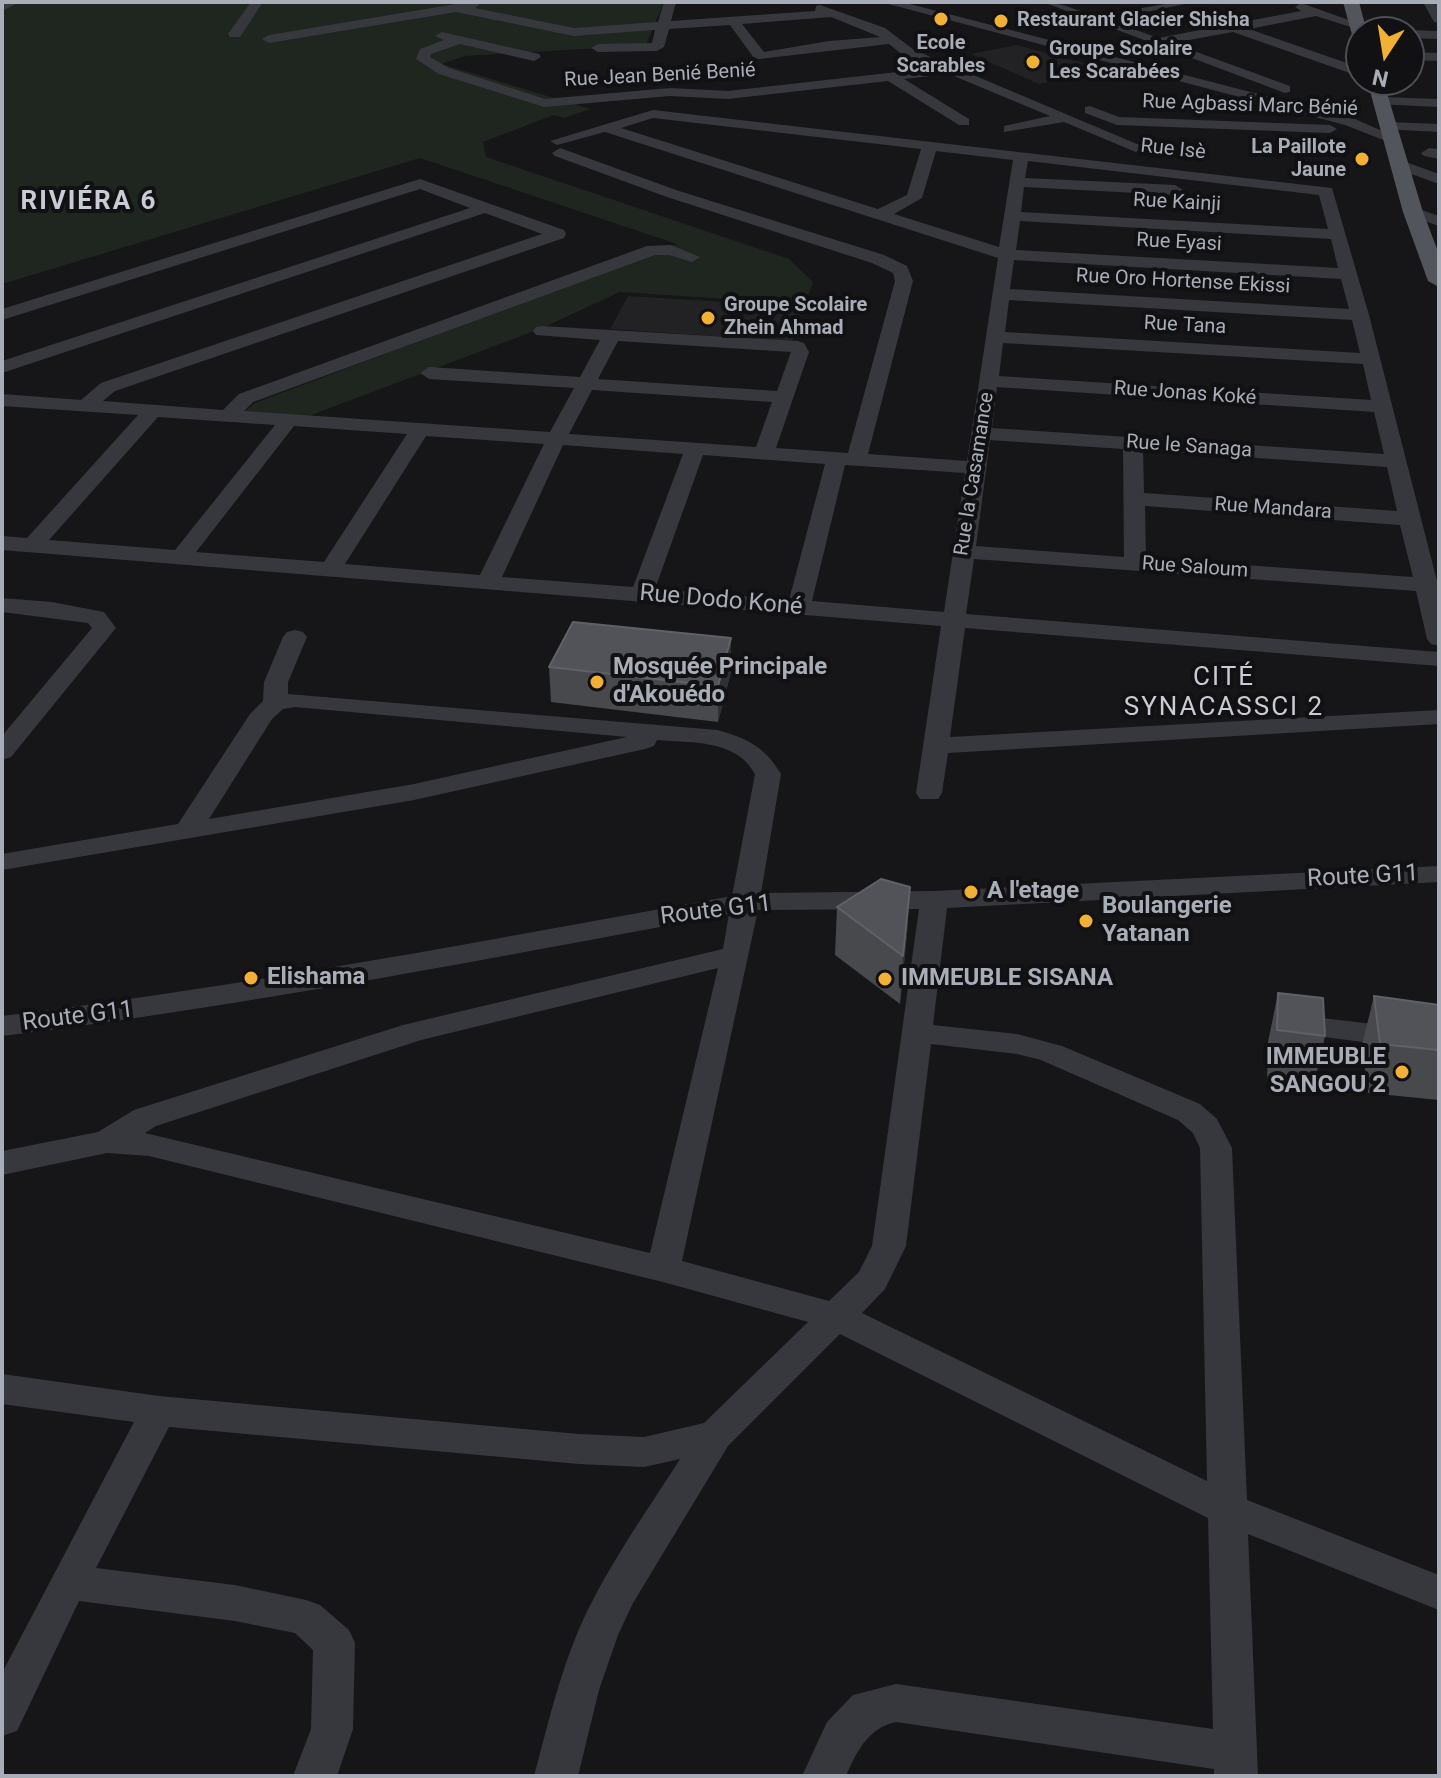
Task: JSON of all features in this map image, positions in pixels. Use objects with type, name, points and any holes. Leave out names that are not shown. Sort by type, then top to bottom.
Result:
[{"type":"main road","points":[[1380,96],[1385,129],[1439,281]]},
{"type":"street","points":[[2,7],[14,2]]},
{"type":"street","points":[[235,34],[257,2]]},
{"type":"street","points":[[269,39],[337,22],[379,22],[494,2]]},
{"type":"street","points":[[598,48],[657,47],[670,2]]},
{"type":"street","points":[[796,2],[836,13],[880,31],[909,53],[1136,147]]},
{"type":"street","points":[[887,2],[1385,129],[1439,128]]},
{"type":"street","points":[[1049,2],[1385,129]]},
{"type":"street","points":[[1094,19],[1188,2]]},
{"type":"street","points":[[1287,2],[1345,25]]},
{"type":"street","points":[[1429,2],[1439,19]]},
{"type":"street","points":[[919,10],[950,5]]},
{"type":"street","points":[[456,8],[574,32],[836,13]]},
{"type":"street","points":[[1159,42],[1318,12]]},
{"type":"street","points":[[733,20],[759,55],[764,56],[829,45],[894,40]]},
{"type":"street","points":[[379,22],[534,57]]},
{"type":"street","points":[[1235,28],[1345,67]]},
{"type":"street","name":"Rue Jean Benié Benié","points":[[458,40],[425,52],[423,59],[444,71],[544,103],[670,92],[728,95],[950,70]]},
{"type":"street","points":[[891,77],[964,122]]},
{"type":"street","name":"Rue Agbassi Marc Bénié","points":[[1034,88],[1117,121],[1385,129]]},
{"type":"street","points":[[1381,101],[1439,103]]},
{"type":"street","points":[[1009,129],[1079,106]]},
{"type":"street","name":"Rue Isè","points":[[846,459],[904,281],[901,270],[878,259],[684,198],[559,147],[604,127],[653,114],[1320,188],[1326,191],[1328,197]]},
{"type":"street","name":"Rue Eyasi","points":[[604,127],[1007,255],[1349,274]]},
{"type":"street","points":[[882,213],[914,198],[930,146]]},
{"type":"street","name":"Rue la Casamance","points":[[929,793],[1021,155]]},
{"type":"street","points":[[1400,165],[1439,179]]},
{"type":"street","points":[[1018,182],[1328,197],[1412,519],[1439,639]]},
{"type":"street","points":[[2,315],[420,184],[558,234],[108,387],[86,405]]},
{"type":"street","points":[[2,367],[485,208]]},
{"type":"street","points":[[1413,212],[1439,221]]},
{"type":"street","name":"Rue Kainji","points":[[1013,216],[1339,235]]},
{"type":"street","points":[[228,416],[246,398],[653,250],[671,250],[692,257]]},
{"type":"street","name":"Rue Oro Hortense Ekissi","points":[[1003,294],[1360,315]]},
{"type":"street","points":[[542,331],[797,347],[800,352],[764,453]]},
{"type":"street","points":[[488,582],[556,439],[612,335]]},
{"type":"street","name":"Rue Tana","points":[[996,337],[1371,359]]},
{"type":"street","points":[[429,373],[785,397]]},
{"type":"street","name":"Rue Jonas Koké","points":[[989,381],[1382,407]]},
{"type":"street","points":[[2,400],[975,468]]},
{"type":"street","points":[[2,424],[25,401]]},
{"type":"street","points":[[33,545],[153,411]]},
{"type":"street","points":[[181,557],[289,420]]},
{"type":"street","points":[[331,569],[420,430]]},
{"type":"street","name":"Rue le Sanaga","points":[[981,433],[1396,461]]},
{"type":"street","points":[[1133,443],[1135,563]]},
{"type":"street","points":[[642,594],[695,449]]},
{"type":"street","points":[[799,607],[846,459]]},
{"type":"street","name":"Rue Mandara","points":[[1134,499],[1412,519]]},
{"type":"street","name":"Rue Dodo Koné","points":[[2,543],[1439,659]]},
{"type":"street","name":"Rue Saloum","points":[[963,552],[1427,585]]},
{"type":"street","points":[[2,605],[96,617],[104,628],[2,752]]},
{"type":"street","points":[[275,703],[276,682],[295,637]]},
{"type":"street","points":[[188,830],[262,714],[275,703],[295,700],[717,738],[745,746],[760,757],[768,774],[747,902],[663,1269]]},
{"type":"street","points":[[934,746],[1439,717]]},
{"type":"street","points":[[2,862],[414,792],[673,736]]},
{"type":"street","name":"Route G11","points":[[2,1026],[157,1007],[291,986],[747,902],[934,900],[1439,874]]},
{"type":"street","points":[[556,1776],[578,1690],[598,1634],[619,1591],[715,1435],[873,1280],[889,1246],[934,900]]},
{"type":"street","points":[[107,1142],[145,1118],[414,1032],[736,955]]},
{"type":"street","points":[[1281,1023],[1439,1042]]},
{"type":"street","points":[[824,1776],[842,1736],[868,1709],[896,1703],[1236,1764],[1216,1148],[1206,1127],[1189,1112],[1051,1053],[1017,1044],[919,1033]]},
{"type":"street","points":[[2,1163],[107,1142],[149,1145],[663,1269],[838,1317],[1227,1509],[1439,1593]]},
{"type":"street","points":[[2,1389],[159,1411],[644,1452],[715,1435]]},
{"type":"street","points":[[2,1717],[68,1582],[159,1411]]},
{"type":"street","points":[[68,1582],[235,1603],[306,1618],[334,1643],[332,1729],[315,1776]]},
{"type":"shaded area","points":[[2,2],[664,2],[646,45],[465,56],[442,64],[590,109],[564,118],[554,115],[483,142],[486,157],[789,259],[813,282],[805,304],[620,292],[542,328],[306,417],[244,412],[255,403],[677,244],[420,158],[2,284]]},
{"type":"shaded area","name":"Groupe Scolaire Les Scarabées","points":[[1017,45],[1105,69],[1039,84],[971,54]]},
{"type":"shaded area","name":"Groupe Scolaire Zhein Ahmad","points":[[628,296],[804,307],[792,341],[610,329]]},
{"type":"building","points":[[573,622],[731,638],[718,686],[549,667]]},
{"type":"building","points":[[881,879],[910,887],[903,956],[837,907]]},
{"type":"building","points":[[1278,993],[1323,998],[1325,1036],[1277,1030]]},
{"type":"building","points":[[1374,996],[1439,1005],[1439,1050],[1380,1044]]},
{"type":"place","name":"Ecole Scarables","points":[[941,19]]},
{"type":"place","name":"Restaurant Glacier Shisha","points":[[1001,21]]},
{"type":"place","name":"Groupe Scolaire Les Scarabées","points":[[1033,62]]},
{"type":"place","name":"La Paillote Jaune","points":[[1362,159]]},
{"type":"place","name":"Groupe Scolaire Zhein Ahmad","points":[[708,318]]},
{"type":"place","name":"Mosquée Principale d'Akouédo","points":[[597,682]]},
{"type":"place","name":"A l'etage","points":[[971,892]]},
{"type":"place","name":"Boulangerie Yatanan","points":[[1086,921]]},
{"type":"place","name":"Elishama","points":[[251,978]]},
{"type":"place","name":"IMMEUBLE SISANA","points":[[885,979]]},
{"type":"place","name":"IMMEUBLE SANGOU 2","points":[[1402,1072]]},
{"type":"district","name":"RIVIÉRA 6","points":[[89,202]]},
{"type":"district","name":"CITÉ SYNACASSCI 2","points":[[1224,693]]}]
